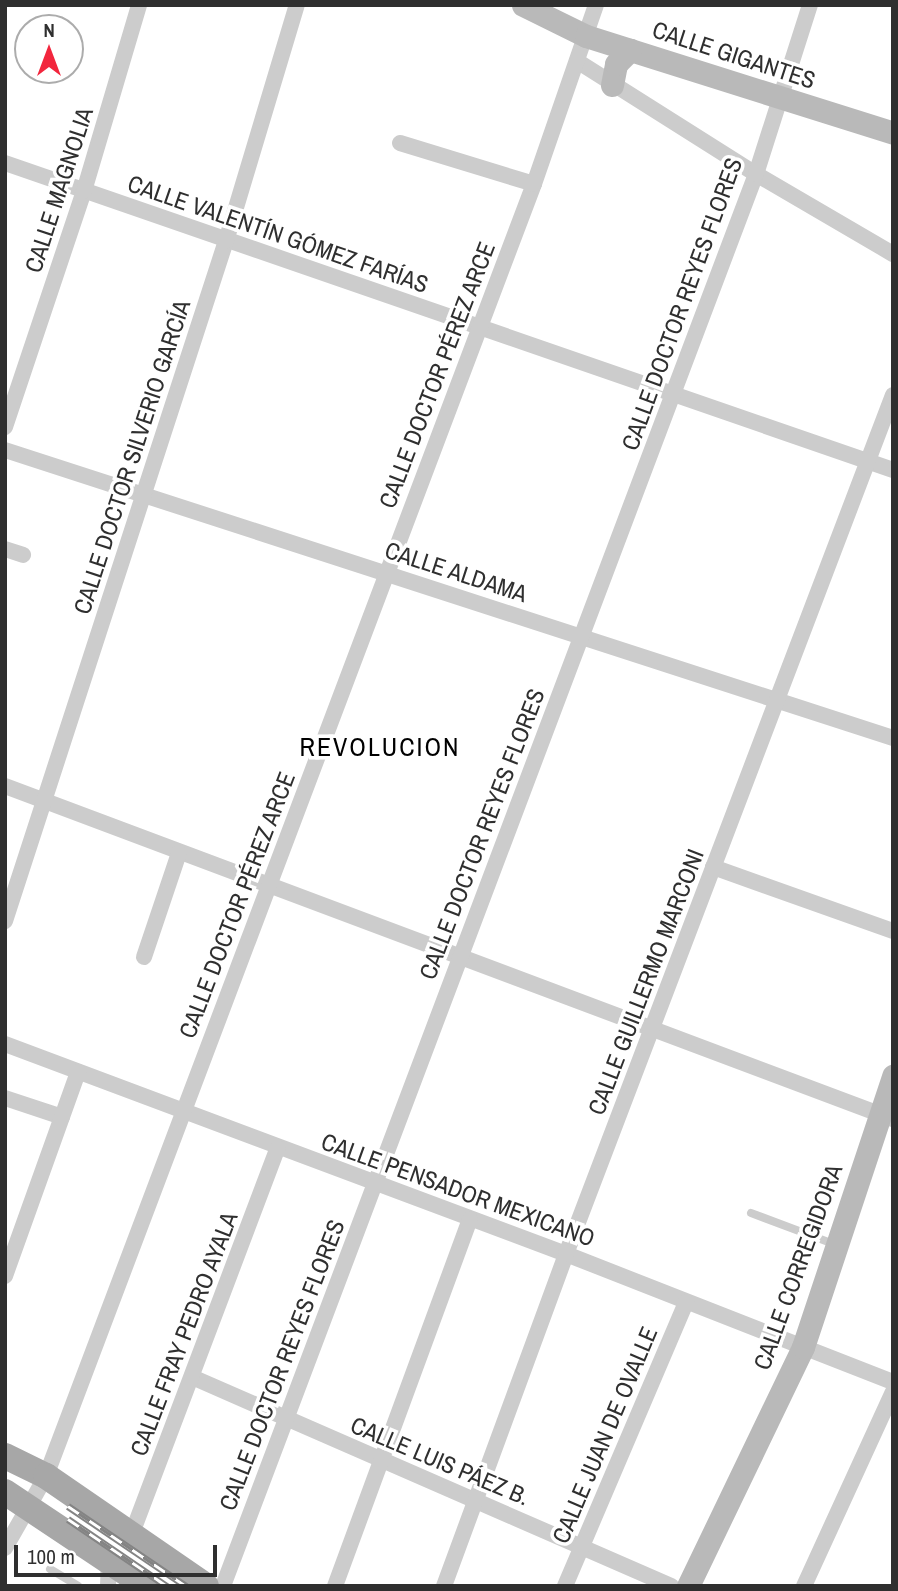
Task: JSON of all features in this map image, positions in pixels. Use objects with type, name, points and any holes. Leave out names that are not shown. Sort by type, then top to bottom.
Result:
[{"type":"main road","points":[[5,1456],[46,1476],[206,1586]]},
{"type":"main road","points":[[5,1492],[31,1507],[108,1573],[146,1586]]},
{"type":"street","name":"CALLE MAGNOLIA","points":[[5,426],[84,191],[139,5]]},
{"type":"street","name":"CALLE DOCTOR SILVERIO GARCÍA","points":[[5,921],[226,241],[297,5]]},
{"type":"street","name":"CALLE GIGANTES","points":[[523,5],[586,36],[893,133]]},
{"type":"street","name":"CALLE DOCTOR PÉREZ ARCE","points":[[5,1548],[31,1507],[46,1476],[534,184],[596,5]]},
{"type":"street","name":"CALLE DOCTOR REYES FLORES","points":[[223,1586],[756,174],[810,5]]},
{"type":"street","points":[[612,85],[616,64],[630,50]]},
{"type":"street","points":[[577,61],[756,174],[893,254]]},
{"type":"street","points":[[400,143],[534,184]]},
{"type":"street","name":"CALLE VALENTÍN GÓMEZ FARÍAS","points":[[5,163],[672,396],[893,470]]},
{"type":"street","name":"CALLE GUILLERMO MARCONI","points":[[444,1586],[566,1255],[893,395]]},
{"type":"street","name":"CALLE ALDAMA","points":[[5,450],[145,493],[893,738]]},
{"type":"street","points":[[5,549],[23,555]]},
{"type":"street","points":[[5,786],[887,1116]]},
{"type":"street","points":[[144,957],[179,853]]},
{"type":"street","points":[[713,867],[893,931]]},
{"type":"street","name":"CALLE PENSADOR MEXICANO","points":[[5,1044],[566,1255],[893,1382]]},
{"type":"street","points":[[5,1276],[78,1072]]},
{"type":"street","name":"CALLE CORREGIDORA","points":[[688,1586],[803,1347],[837,1245],[887,1116],[893,1076]]},
{"type":"street","points":[[5,1098],[62,1117]]},
{"type":"street","name":"CALLE FRAY PEDRO AYALA","points":[[131,1536],[278,1148]]},
{"type":"street","points":[[335,1586],[470,1219]]},
{"type":"street","name":"CALLE JUAN DE OVALLE","points":[[565,1586],[686,1302]]},
{"type":"street","name":"CALLE LUIS PÁEZ B.","points":[[192,1377],[671,1586]]},
{"type":"street","points":[[804,1586],[893,1392]]},
{"type":"lane","points":[[751,1213],[837,1245]]},
{"type":"lane","points":[[50,1569],[78,1586]]},
{"type":"railway","points":[[68,1506],[186,1586]]},
{"type":"railway","points":[[68,1519],[167,1586]]},
{"type":"district","name":"REVOLUCION","points":[[380,747]]}]
